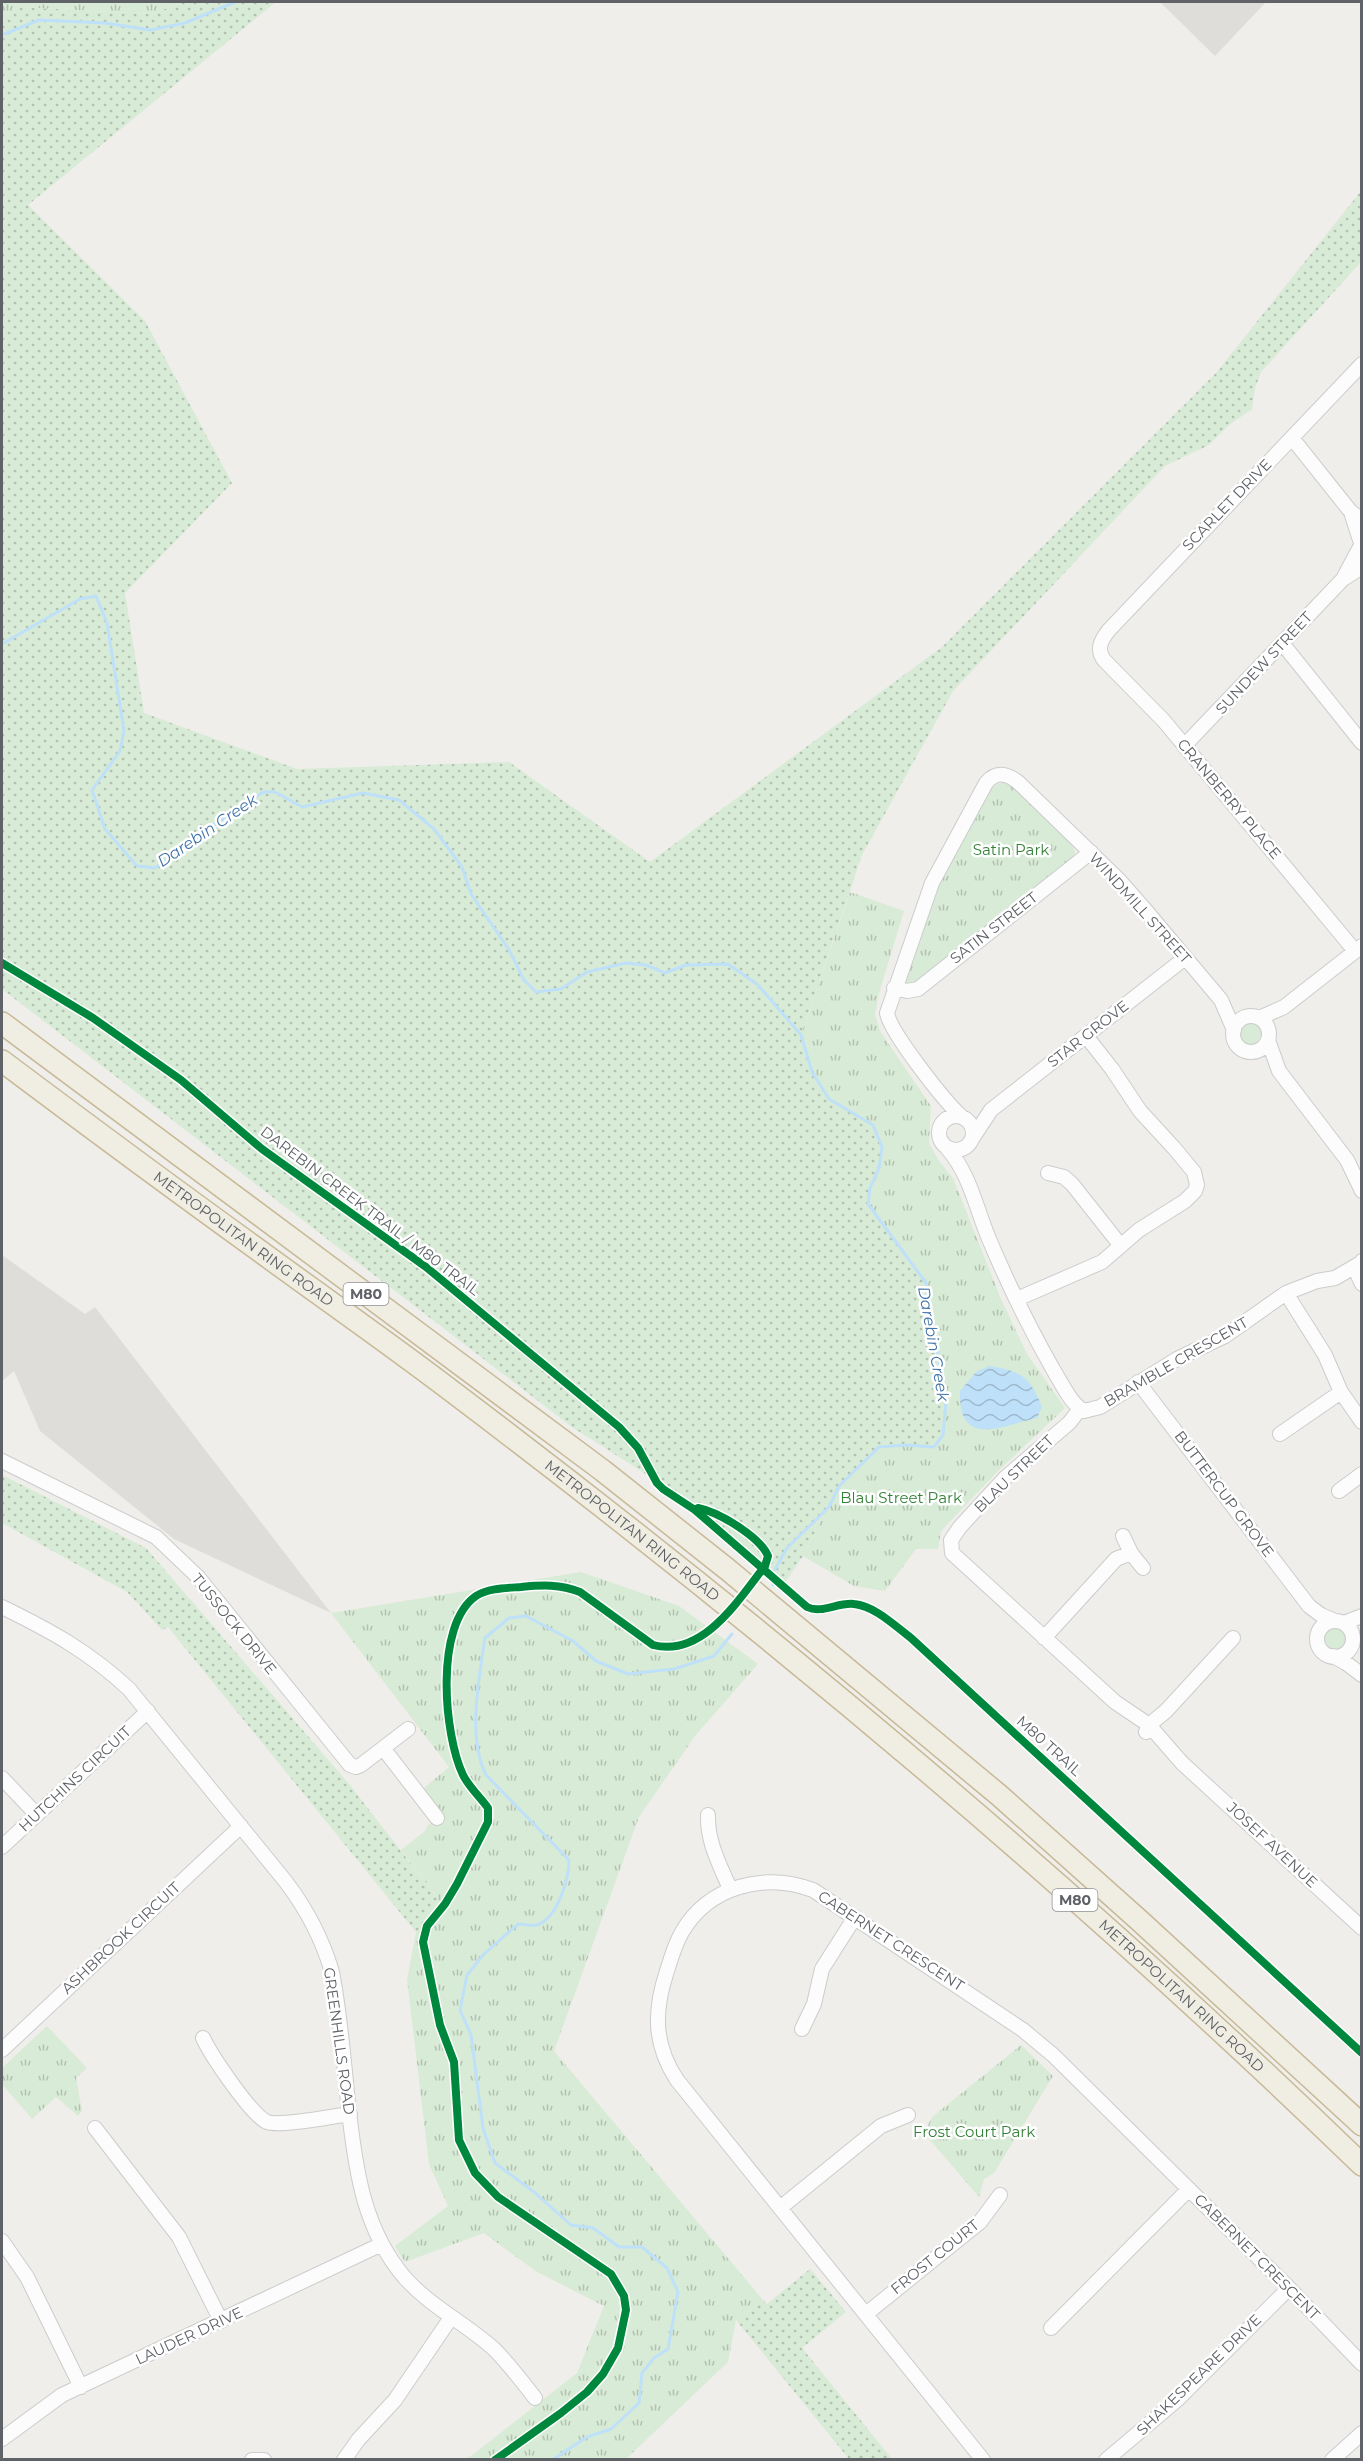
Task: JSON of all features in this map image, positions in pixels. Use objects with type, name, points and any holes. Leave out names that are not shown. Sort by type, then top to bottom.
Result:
[{"type":"highway","name":"METROPOLITAN RING ROAD","points":[[2,1023],[602,1470],[727,1569],[1009,1804],[1362,2125]]},
{"type":"highway","name":"METROPOLITAN RING ROAD","points":[[2,1060],[146,1169],[448,1388],[778,1646],[1037,1865],[1225,2035],[1362,2166]]},
{"type":"street","name":"SCARLET DRIVE","points":[[1099,651],[1101,640],[1109,630],[1362,364]]},
{"type":"street","points":[[1292,438],[1356,516],[1361,545]]},
{"type":"street","name":"SUNDEW STREET","points":[[1343,579],[1361,545]]},
{"type":"street","name":"SUNDEW STREET","points":[[1184,746],[1343,579],[1362,567]]},
{"type":"street","points":[[1282,643],[1362,743]]},
{"type":"street","name":"CRANBERRY PLACE","points":[[1099,651],[1104,660],[1147,702],[1358,949]]},
{"type":"street","name":"WINDMILL STREET","points":[[894,988],[925,899],[939,867],[986,783],[992,777],[1001,774],[1010,776],[1018,782],[1120,881],[1221,1000],[1236,1010],[1256,1017]]},
{"type":"street","name":"SATIN STREET","points":[[894,988],[907,991],[918,989],[1090,852]]},
{"type":"street","points":[[1252,1051],[1261,1048],[1284,1007],[1358,949]]},
{"type":"street","name":"STAR GROVE","points":[[971,1140],[992,1110],[1185,958]]},
{"type":"street","points":[[894,988],[887,1013],[889,1025],[940,1094],[972,1129],[969,1184]]},
{"type":"street","name":"WINDMILL STREET","points":[[1221,1000],[1234,1030]]},
{"type":"street","points":[[1284,1007],[1239,1021],[1233,1035],[1237,1045],[1252,1051],[1279,1071],[1347,1160],[1362,1191]]},
{"type":"street","points":[[1256,1017],[1267,1026],[1268,1038],[1279,1071]]},
{"type":"street","points":[[1017,1299],[1102,1262],[1147,1224],[1191,1196],[1195,1191],[1196,1178],[1174,1148],[1140,1111],[1086,1035]]},
{"type":"street","points":[[940,1094],[942,1122],[938,1133],[940,1139],[957,1159],[969,1184],[988,1237],[1017,1299],[1053,1368],[1080,1409]]},
{"type":"street","name":"STAR GROVE","points":[[962,1117],[992,1110]]},
{"type":"street","points":[[942,1122],[950,1116],[962,1117]]},
{"type":"street","points":[[947,1148],[962,1149],[971,1140]]},
{"type":"street","points":[[1048,1173],[1064,1177],[1072,1184],[1121,1246]]},
{"type":"street","points":[[1360,1262],[1357,1274],[1361,1283]]},
{"type":"street","name":"BRAMBLE CRESCENT","points":[[1335,1278],[1360,1262]]},
{"type":"street","name":"BRAMBLE CRESCENT","points":[[1080,1409],[1094,1410],[1177,1359],[1226,1336],[1286,1293],[1317,1281],[1335,1278],[1361,1283]]},
{"type":"street","points":[[1286,1293],[1325,1355],[1341,1392],[1362,1422]]},
{"type":"street","name":"BUTTERCUP GROVE","points":[[1138,1382],[1309,1606],[1321,1615],[1340,1622]]},
{"type":"street","points":[[1280,1434],[1341,1392]]},
{"type":"street","name":"BLAU STREET","points":[[951,1540],[1006,1477],[1069,1423],[1080,1409]]},
{"type":"street","name":"TUSSOCK DRIVE","points":[[2,1461],[156,1537],[198,1577],[350,1765],[356,1767],[362,1765],[408,1729]]},
{"type":"street","points":[[1339,1491],[1362,1474]]},
{"type":"street","points":[[1123,1536],[1131,1553],[1143,1568]]},
{"type":"street","name":"JOSEF AVENUE","points":[[951,1540],[952,1553],[1115,1702],[1133,1723],[1149,1728],[1162,1749],[1182,1763],[1362,1928]]},
{"type":"street","points":[[1044,1638],[1116,1559],[1131,1553]]},
{"type":"street","name":"BUTTERCUP GROVE","points":[[1309,1606],[1318,1636]]},
{"type":"street","name":"GREENHILLS ROAD","points":[[2,1607],[64,1638],[87,1653],[129,1689],[301,1901],[325,1947],[337,1997],[360,2189],[371,2223],[404,2276],[450,2319],[493,2349],[535,2398]]},
{"type":"street","points":[[1362,1616],[1324,1625],[1317,1641],[1323,1652],[1346,1663],[1362,1675]]},
{"type":"street","points":[[1340,1622],[1353,1640],[1354,1655],[1362,1675]]},
{"type":"street","points":[[1333,1656],[1348,1652],[1362,1623]]},
{"type":"street","points":[[1149,1728],[1233,1638]]},
{"type":"street","name":"HUTCHINS CIRCUIT","points":[[2,1847],[148,1711]]},
{"type":"street","points":[[383,1748],[437,1818]]},
{"type":"street","points":[[2,1778],[37,1815]]},
{"type":"street","points":[[708,1815],[709,1835],[713,1850],[730,1889]]},
{"type":"street","name":"ASHBROOK CIRCUIT","points":[[2,2050],[242,1826]]},
{"type":"street","name":"CABERNET CRESCENT","points":[[983,2460],[677,2080],[663,2055],[656,2016],[663,1981],[682,1932],[701,1908],[730,1889],[768,1881],[799,1885],[828,1898],[1023,2030],[1053,2055],[1289,2288],[1362,2364]]},
{"type":"street","points":[[802,2029],[814,2004],[822,1969],[855,1917]]},
{"type":"street","points":[[203,2038],[222,2070],[255,2113],[267,2122],[350,2114]]},
{"type":"street","points":[[780,2208],[881,2126],[908,2115]]},
{"type":"street","points":[[95,2128],[179,2237],[221,2320]]},
{"type":"street","points":[[1052,2328],[1189,2190]]},
{"type":"street","name":"FROST COURT","points":[[866,2314],[980,2222],[1000,2195]]},
{"type":"street","points":[[2,2241],[27,2277],[81,2387]]},
{"type":"street","name":"LAUDER DRIVE","points":[[2,2439],[47,2404],[382,2244]]},
{"type":"street","name":"SHAKESPEARE DRIVE","points":[[1106,2460],[1184,2393],[1289,2288]]},
{"type":"street","points":[[344,2460],[358,2440],[395,2400],[450,2319]]},
{"type":"street","points":[[1332,2460],[1362,2433]]},
{"type":"street","points":[[252,2460],[264,2460]]},
{"type":"shaded area","points":[[1160,2],[1266,2],[1215,56]]},
{"type":"shaded area","points":[[2,1255],[85,1314],[95,1307],[331,1613],[174,1539],[40,1431],[14,1371],[2,1381]]},
{"type":"green space","points":[[2,2],[185,2],[150,14],[19,7],[2,17]]},
{"type":"green space","points":[[185,2],[276,2],[28,205],[145,321],[232,483],[125,593],[144,713],[297,769],[509,762],[650,862],[942,647],[1216,373],[1361,191],[1361,262],[1261,372],[1255,388],[1252,409],[1229,425],[1209,445],[1165,466],[953,691],[862,855],[801,1035],[829,1099],[873,1125],[882,1147],[879,1168],[870,1188],[868,1204],[926,1283],[946,1401],[943,1435],[934,1447],[906,1445],[879,1447],[839,1486],[803,1556],[781,1589],[663,1485],[572,1427],[2,989],[2,17],[19,7],[150,14]]},
{"type":"green space","name":"Satin Park","points":[[1002,782],[1014,787],[1071,842],[1075,852],[1073,858],[913,986],[905,985],[938,883],[992,787]]},
{"type":"green space","name":"Blau Street Park","points":[[850,892],[904,911],[879,993],[875,1014],[880,1031],[931,1106],[929,1143],[939,1161],[953,1178],[1001,1299],[1027,1354],[1065,1408],[999,1470],[941,1531],[938,1549],[916,1549],[885,1591],[854,1586],[803,1556],[839,1486],[879,1447],[906,1445],[935,1447],[943,1435],[946,1401],[926,1283],[868,1204],[870,1188],[879,1168],[882,1147],[873,1125],[829,1099],[812,1072],[801,1035]]},
{"type":"green space","points":[[1250,1022],[1258,1025],[1261,1033],[1258,1041],[1250,1044],[1242,1041],[1239,1033],[1242,1025]]},
{"type":"green space","points":[[2,1475],[146,1548],[349,1784],[446,1909],[416,1932],[168,1627],[162,1630],[127,1592],[2,1523]]},
{"type":"green space","points":[[581,1572],[679,1606],[758,1664],[695,1736],[639,1817],[554,2051],[763,2300],[736,2320],[728,2362],[626,2459],[463,2459],[471,2456],[577,2373],[604,2306],[537,2272],[484,2233],[405,2262],[395,2246],[448,2206],[429,2164],[407,1980],[416,1932],[446,1909],[401,1850],[442,1814],[424,1788],[449,1767],[331,1613]]},
{"type":"green space","points":[[1336,1627],[1344,1630],[1347,1638],[1344,1646],[1336,1649],[1328,1646],[1325,1638],[1328,1630]]},
{"type":"green space","points":[[47,2026],[87,2068],[76,2078],[82,2111],[78,2116],[56,2097],[32,2119],[2,2084],[2,2068]]},
{"type":"green space","name":"Frost Court Park","points":[[1021,2045],[1053,2076],[994,2173],[984,2179],[979,2197],[924,2133],[932,2117]]},
{"type":"green space","points":[[810,2269],[846,2312],[802,2348],[892,2459],[849,2459],[736,2320],[763,2300],[767,2304]]},
{"type":"water","points":[[989,1366],[1009,1370],[1023,1376],[1028,1381],[1042,1407],[1037,1418],[985,1429],[975,1427],[966,1421],[961,1409],[960,1391],[976,1372]]},
{"type":"waterway","name":"Darebin Creek","points":[[2,35],[39,20],[105,23],[150,30],[185,23],[235,2]]},
{"type":"waterway","name":"Darebin Creek","points":[[2,644],[80,599],[96,596],[107,623],[124,731],[120,751],[92,790],[105,829],[137,866],[155,868],[263,792],[275,792],[302,807],[363,793],[399,800],[434,829],[462,867],[471,894],[509,950],[524,980],[536,992],[561,989],[587,972],[626,963],[646,965],[665,973],[686,965],[728,964],[758,985],[801,1035],[812,1072],[829,1099],[873,1125],[882,1147],[879,1168],[870,1188],[868,1204],[926,1283],[946,1401],[943,1435],[934,1447],[906,1445],[879,1447],[839,1486],[829,1507],[787,1548],[773,1573],[773,1585]]},
{"type":"waterway","name":"Darebin Creek","points":[[552,2460],[587,2437],[611,2429],[639,2403],[642,2373],[654,2358],[668,2349],[678,2292],[667,2268],[642,2247],[619,2247],[593,2228],[571,2225],[534,2192],[495,2163],[483,2128],[471,2035],[460,2010],[467,1975],[484,1954],[518,1924],[537,1925],[550,1915],[564,1887],[569,1860],[486,1775],[480,1760],[476,1708],[485,1638],[509,1618],[526,1616],[573,1641],[596,1661],[628,1674],[674,1669],[714,1656],[732,1634]]},
{"type":"cycle path","name":"DAREBIN CREEK TRAIL / M80 TRAIL","points":[[2,963],[93,1018],[181,1080],[262,1149],[426,1267],[619,1427],[638,1448],[657,1483],[663,1489],[695,1510],[807,1607],[818,1609],[854,1604],[870,1608],[911,1638],[1362,2053]]},
{"type":"cycle path","points":[[495,2460],[561,2413],[587,2392],[603,2374],[618,2348],[626,2310],[624,2296],[611,2274],[498,2197],[475,2173],[459,2140],[454,2062],[440,2025],[423,1942],[427,1926],[445,1904],[457,1884],[488,1822],[488,1808],[465,1779],[456,1757],[448,1708],[448,1655],[454,1631],[463,1610],[481,1593],[504,1588],[551,1586],[580,1592],[653,1645],[671,1647],[688,1643],[704,1634],[718,1623],[744,1594],[765,1566],[768,1556],[757,1541],[738,1526],[707,1510],[698,1508],[695,1510]]}]
